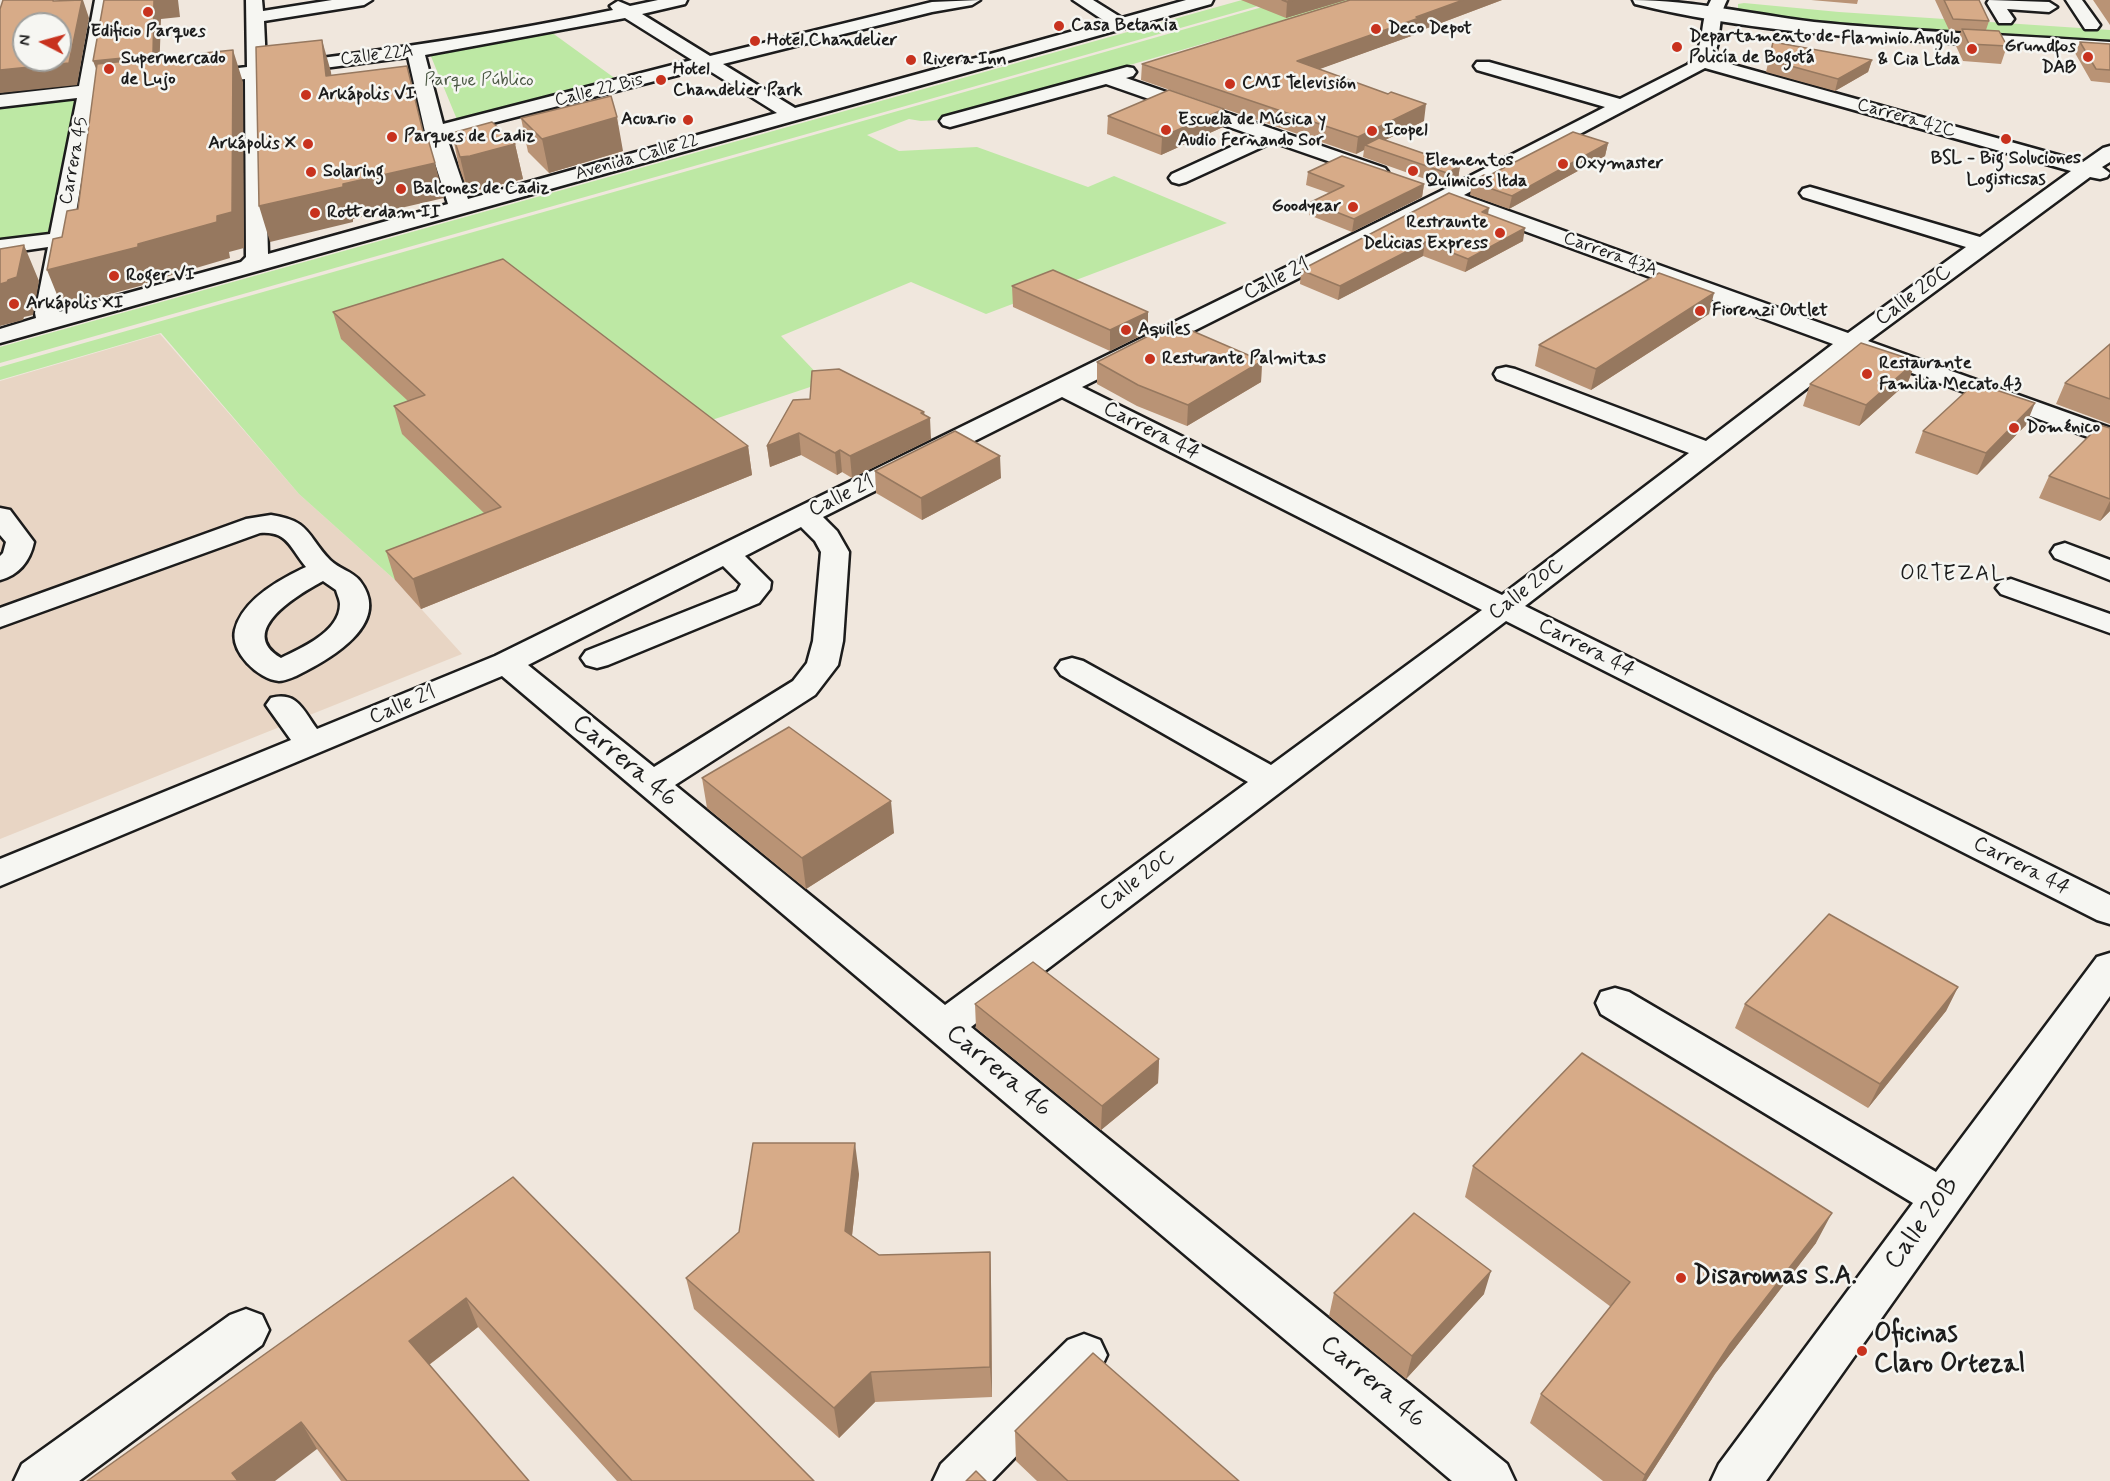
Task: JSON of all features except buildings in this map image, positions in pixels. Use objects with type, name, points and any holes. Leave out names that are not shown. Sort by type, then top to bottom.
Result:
[{"type":"street","name":"Carrera 45","points":[[49,322],[47,313],[89,91],[103,0]]},
{"type":"street","points":[[249,266],[257,259],[255,8],[364,0]]},
{"type":"street","points":[[609,0],[791,114]]},
{"type":"street","name":"Calle 22A","points":[[180,80],[415,51],[523,34],[629,13],[679,0]]},
{"type":"street","name":"Calle 22 Bis","points":[[435,132],[926,4],[972,0]]},
{"type":"street","points":[[1081,0],[1119,23]]},
{"type":"street","name":"Avenida Calle 22","points":[[0,336],[1205,0]]},
{"type":"street","points":[[1641,0],[1715,7],[1824,27],[2110,47]]},
{"type":"street","points":[[2074,0],[2091,25]]},
{"type":"street","points":[[2005,19],[1995,3],[2049,7]]},
{"type":"street","points":[[1702,62],[1710,43],[1715,7]]},
{"type":"street","points":[[1981,18],[2110,26]]},
{"type":"street","points":[[415,51],[435,132],[460,207]]},
{"type":"street","name":"Calle 21","points":[[0,873],[506,663],[1062,387],[1435,192],[1693,69],[1702,62]]},
{"type":"street","name":"Carrera 42C","points":[[1702,62],[2098,172]]},
{"type":"street","points":[[1483,66],[1619,105]]},
{"type":"street","points":[[950,122],[1140,68]]},
{"type":"street","points":[[1108,78],[1392,177]]},
{"type":"street","points":[[0,101],[157,83]]},
{"type":"street","points":[[1179,178],[1272,135]]},
{"type":"street","name":"Calle 20C","points":[[943,1027],[1504,608],[1982,245],[2098,172],[2110,152]]},
{"type":"street","name":"Carrera 43A","points":[[1435,192],[2110,437]]},
{"type":"street","points":[[1810,193],[1982,245]]},
{"type":"street","points":[[256,235],[278,228]]},
{"type":"street","points":[[0,247],[60,239]]},
{"type":"street","points":[[1506,374],[1708,451]]},
{"type":"street","name":"Carrera 44","points":[[1062,387],[2110,911]]},
{"type":"street","points":[[652,784],[804,688],[822,665],[828,641],[835,552],[827,537],[805,515]]},
{"type":"street","points":[[0,516],[20,542],[16,556],[0,572]]},
{"type":"street","points":[[0,618],[262,524],[279,524],[294,531],[324,570],[336,574],[351,590],[354,607],[346,626],[327,647],[313,656],[279,691]]},
{"type":"street","points":[[2065,552],[2110,571]]},
{"type":"street","points":[[597,658],[748,597],[755,589],[756,582],[727,554]]},
{"type":"street","points":[[311,744],[254,648],[252,631],[255,621],[278,594],[294,583],[324,570]]},
{"type":"street","points":[[2011,588],[2105,614]]},
{"type":"street","name":"Carrera 46","points":[[506,663],[1490,1481]]},
{"type":"street","points":[[1072,668],[1272,780]]},
{"type":"street","name":"Calle 20B","points":[[1736,1481],[2110,967]]},
{"type":"street","points":[[1615,1003],[1942,1198]]},
{"type":"street","points":[[39,1481],[246,1330]]},
{"type":"street","points":[[958,1481],[1084,1355]]},
{"type":"shaded area","points":[[160,334],[299,494],[395,580],[462,654],[0,839],[0,381]]},
{"type":"green space","points":[[1242,0],[1279,0],[0,363],[0,347]]},
{"type":"green space","points":[[1287,0],[1354,0],[940,120],[909,119],[867,135],[899,151],[977,147],[1088,187],[1114,176],[1227,223],[986,314],[911,282],[781,336],[825,382],[691,427],[342,338],[432,423],[508,536],[395,580],[299,494],[161,333],[0,380],[0,367]]},
{"type":"green space","points":[[1738,4],[1839,12],[2110,30],[2110,43],[1857,26],[1738,11]]},
{"type":"green space","name":"Parque Público","points":[[551,32],[620,82],[458,122],[430,54]]},
{"type":"green space","points":[[80,96],[48,235],[0,241],[0,105]]},
{"type":"place","name":"Edificio Parques","points":[[148,12]]},
{"type":"place","name":"Casa Betania","points":[[1059,26]]},
{"type":"place","name":"Deco Depot","points":[[1376,29]]},
{"type":"place","name":"Hotel Chandelier","points":[[755,41]]},
{"type":"place","name":"Departamento de Policía de Bogotá","points":[[1677,47]]},
{"type":"place","name":"Flaminio Angulo & Cia Ltda","points":[[1972,49]]},
{"type":"place","name":"Grundfos DAB","points":[[2088,57]]},
{"type":"place","name":"Rivera Inn","points":[[911,60]]},
{"type":"place","name":"Supermercado de Lujo","points":[[109,69]]},
{"type":"place","name":"Hotel Chandelier Park","points":[[661,80]]},
{"type":"place","name":"CMI Televisión","points":[[1230,84]]},
{"type":"place","name":"Arkápolis VI","points":[[306,95]]},
{"type":"place","name":"Acuario","points":[[688,120]]},
{"type":"place","name":"Escuela de Música y Audio Fernando Sor","points":[[1166,130]]},
{"type":"place","name":"Icopel","points":[[1372,131]]},
{"type":"place","name":"Parques de Cadiz","points":[[392,137]]},
{"type":"place","name":"BSL - Big Soluciones Logisticsas","points":[[2006,139]]},
{"type":"place","name":"Arkápolis X","points":[[308,144]]},
{"type":"place","name":"Oxymaster","points":[[1563,164]]},
{"type":"place","name":"Elementos Químicos ltda","points":[[1413,171]]},
{"type":"place","name":"Solaring","points":[[311,172]]},
{"type":"place","name":"Balcones de Cadiz","points":[[401,189]]},
{"type":"place","name":"Goodyear","points":[[1353,207]]},
{"type":"place","name":"Rotterdam II","points":[[315,213]]},
{"type":"place","name":"Restraunte Delicias Express","points":[[1500,233]]},
{"type":"place","name":"Roger VI","points":[[114,276]]},
{"type":"place","name":"Arkápolis XI","points":[[14,304]]},
{"type":"place","name":"Fiorenzi Outlet","points":[[1700,311]]},
{"type":"place","name":"Aquiles","points":[[1126,330]]},
{"type":"place","name":"Resturante Palmitas","points":[[1150,359]]},
{"type":"place","name":"Restaurante Familia Mecato 43","points":[[1867,374]]},
{"type":"place","name":"Doménico","points":[[2014,428]]},
{"type":"place","name":"Disaromas S.A.","points":[[1681,1278]]},
{"type":"place","name":"Oficinas Claro Ortezal","points":[[1862,1351]]},
{"type":"district","name":"ORTEZAL","points":[[1953,575]]}]
